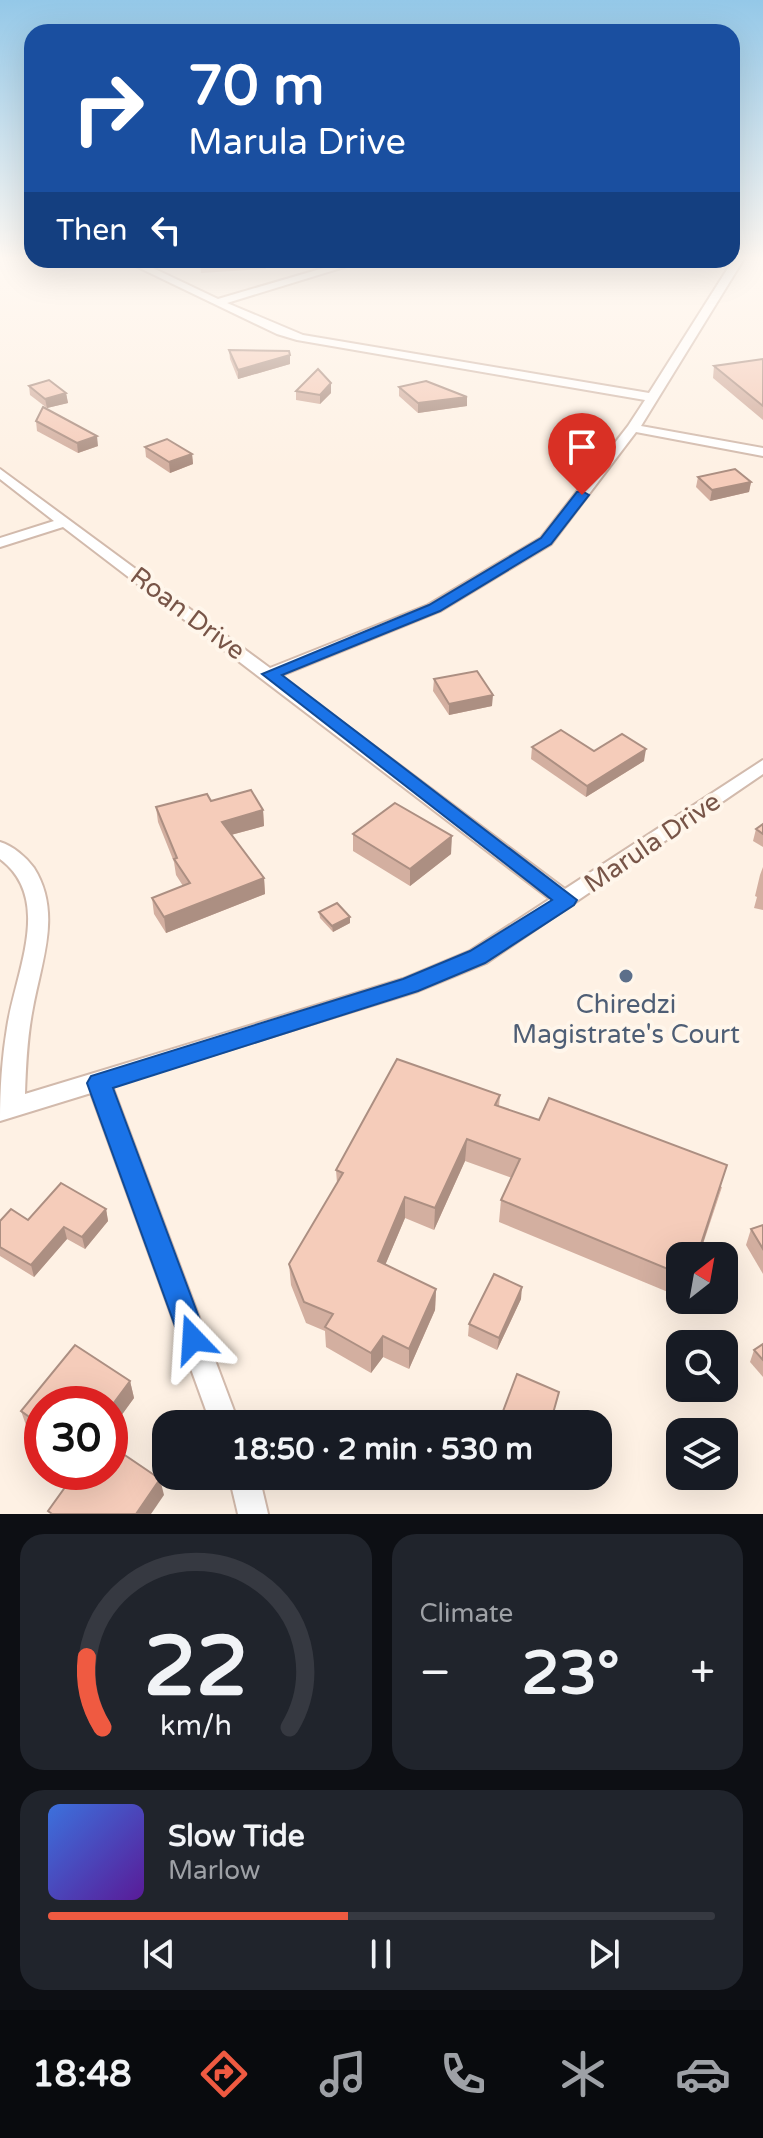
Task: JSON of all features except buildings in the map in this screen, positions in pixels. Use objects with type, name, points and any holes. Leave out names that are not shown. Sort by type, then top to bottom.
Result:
[{"type":"street","points":[[272,328],[301,338],[651,397]]},
{"type":"street","points":[[270,674],[434,608],[546,541],[635,425],[695,328]]},
{"type":"street","points":[[635,425],[763,445]]},
{"type":"street","points":[[635,425],[763,452]]},
{"type":"street","name":"Roan Drive","points":[[0,473],[566,900]]},
{"type":"street","points":[[0,543],[65,522]]},
{"type":"street","name":"Marula Drive","points":[[6,1110],[410,985],[478,957],[763,766]]},
{"type":"street","points":[[0,849],[19,858],[32,882],[42,915],[18,1026],[6,1110]]},
{"type":"street","points":[[99,1083],[220,1410]]},
{"type":"street","points":[[247,1490],[253,1514]]},
{"type":"place","name":"Chiredzi Magistrate's Court","points":[[626,976]]},
{"type":"route","points":[[193,1339],[99,1083],[410,985],[478,957],[566,900],[270,674],[434,608],[546,541],[582,495]]}]
